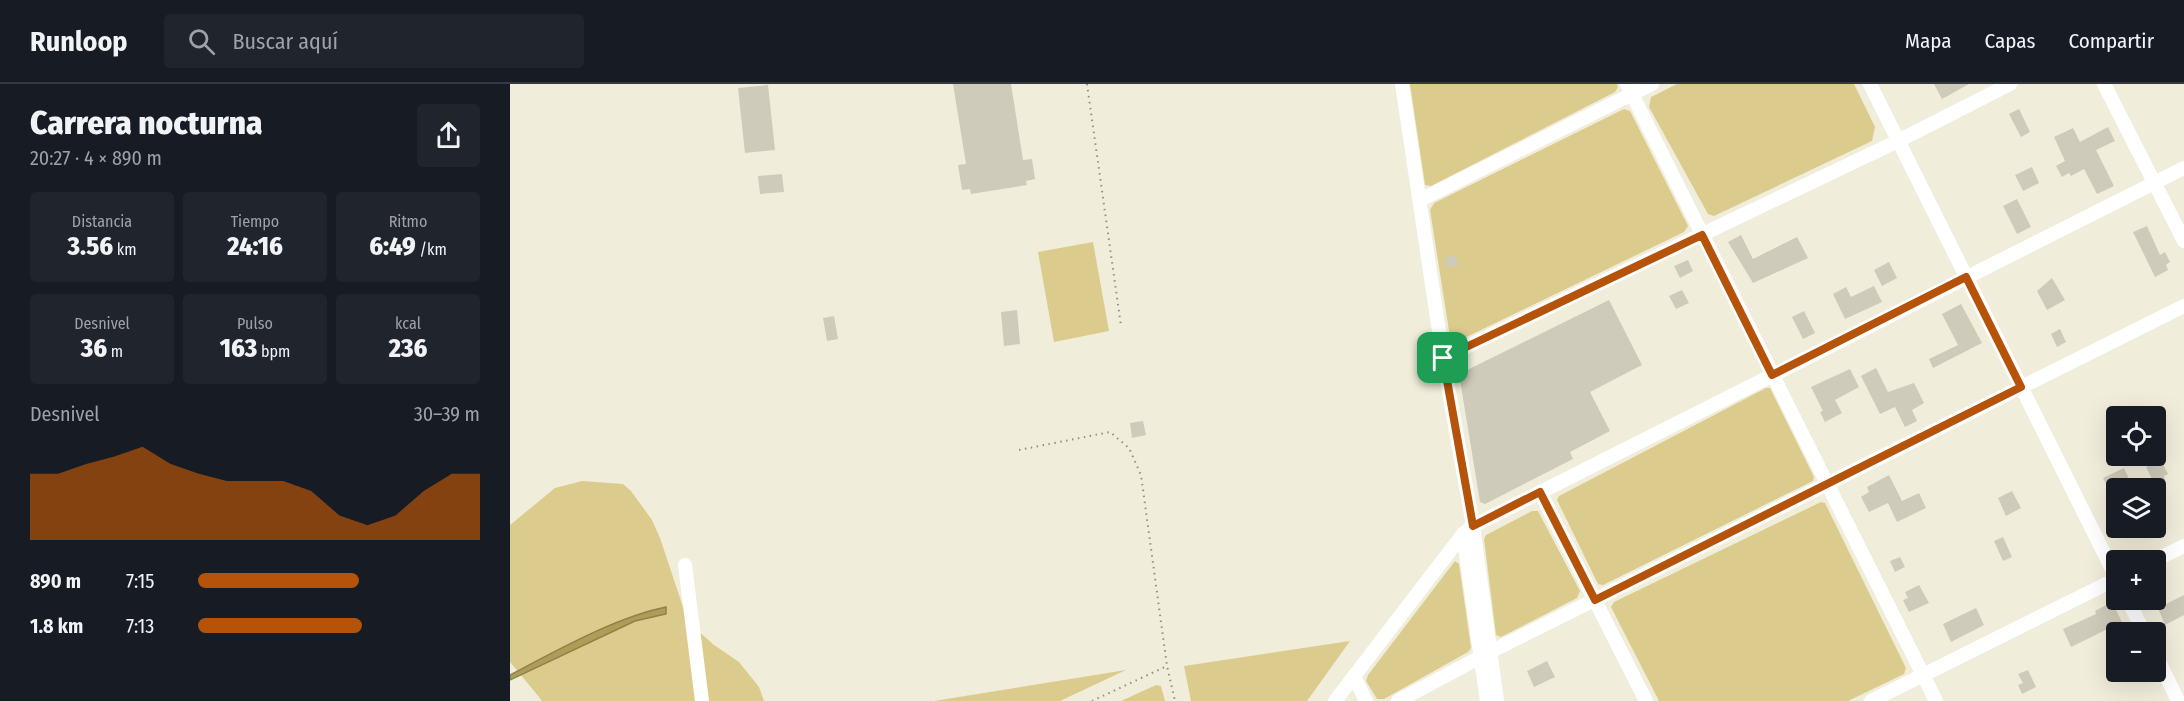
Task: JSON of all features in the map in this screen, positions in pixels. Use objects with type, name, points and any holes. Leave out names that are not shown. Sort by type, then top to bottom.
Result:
[{"type":"street","points":[[1402,84],[1468,530],[1485,654],[1487,701]]},
{"type":"street","points":[[1420,200],[1629,89],[1652,84]]},
{"type":"street","points":[[1870,84],[2106,558]]},
{"type":"street","points":[[1443,358],[1898,141],[2010,84]]},
{"type":"street","points":[[2104,84],[2184,241]]},
{"type":"street","points":[[1629,89],[1936,701]]},
{"type":"street","points":[[1335,701],[1468,530],[2184,168]]},
{"type":"street","points":[[1398,701],[1485,654],[2184,306]]},
{"type":"street","points":[[1540,492],[1646,701]]},
{"type":"street","points":[[2166,555],[2184,546]]},
{"type":"street","points":[[685,565],[702,701]]},
{"type":"street","points":[[1871,701],[2106,583]]},
{"type":"street","points":[[1485,654],[1497,701]]},
{"type":"street","points":[[1354,676],[1366,701]]},
{"type":"street","points":[[2166,676],[2178,701]]},
{"type":"path","points":[[1087,84],[1121,326]]},
{"type":"path","points":[[1019,450],[1110,432],[1129,448],[1142,476],[1167,666],[1175,701]]},
{"type":"path","points":[[1092,701],[1167,666]]},
{"type":"shaded area","points":[[1410,84],[1617,84],[1618,87],[1615,92],[1431,186],[1425,185]]},
{"type":"shaded area","points":[[1677,84],[1854,84],[1875,127],[1872,141],[1714,216],[1708,214],[1649,107],[1651,97]]},
{"type":"shaded area","points":[[1624,109],[1630,111],[1688,226],[1684,232],[1456,342],[1450,337],[1430,210],[1434,203]]},
{"type":"shaded area","points":[[1093,242],[1109,331],[1054,342],[1038,252]]},
{"type":"shaded area","points":[[1766,388],[1770,388],[1814,477],[1813,481],[1603,585],[1598,584],[1557,500],[1559,496]]},
{"type":"shaded area","points":[[582,481],[623,484],[631,491],[652,520],[660,538],[688,622],[714,645],[739,662],[759,687],[764,701],[542,701],[510,662],[510,525],[555,488]]},
{"type":"shaded area","points":[[1821,502],[1825,503],[1906,668],[1904,674],[1848,701],[1659,701],[1611,607],[1614,602]]},
{"type":"shaded area","points":[[1532,511],[1538,511],[1580,591],[1577,598],[1501,637],[1496,635],[1484,539],[1486,535]]},
{"type":"shaded area","points":[[1455,561],[1459,564],[1471,648],[1468,652],[1384,699],[1377,699],[1366,681],[1368,675]]},
{"type":"shaded area","points":[[666,607],[666,614],[635,621],[510,680],[510,675],[586,636],[627,618]]},
{"type":"shaded area","points":[[1350,641],[1307,701],[1191,701],[1184,666]]},
{"type":"shaded area","points":[[1126,670],[1060,701],[934,701]]},
{"type":"shaded area","points":[[1156,685],[1161,686],[1165,701],[1121,701]]},
{"type":"building","points":[[953,84],[1011,84],[1023,160],[1032,159],[1035,179],[1026,181],[1027,185],[971,194],[970,189],[962,190],[958,165],[966,164]]},
{"type":"building","points":[[1934,84],[1969,84],[1942,99]]},
{"type":"building","points":[[768,85],[775,150],[745,153],[738,88]]},
{"type":"building","points":[[2019,109],[2030,132],[2021,137],[2009,114]]},
{"type":"building","points":[[2108,127],[2115,141],[2096,150],[2114,186],[2097,194],[2084,169],[2071,176],[2069,173],[2062,177],[2056,166],[2065,161],[2054,137],[2073,128],[2080,142]]},
{"type":"building","points":[[2032,167],[2039,183],[2023,191],[2015,175]]},
{"type":"building","points":[[782,174],[784,192],[760,194],[758,176]]},
{"type":"building","points":[[2017,199],[2031,227],[2017,234],[2003,206]]},
{"type":"building","points":[[2147,226],[2160,255],[2165,252],[2170,262],[2166,265],[2168,270],[2155,277],[2133,232]]},
{"type":"building","points":[[1741,235],[1753,259],[1797,237],[1808,258],[1753,283],[1728,242]]},
{"type":"building","points":[[1455,255],[1458,265],[1447,268],[1445,258]]},
{"type":"building","points":[[1688,260],[1693,271],[1680,278],[1674,266]]},
{"type":"building","points":[[1889,262],[1897,278],[1882,286],[1874,270]]},
{"type":"building","points":[[2052,278],[2065,300],[2047,310],[2037,291]]},
{"type":"building","points":[[1874,286],[1882,302],[1845,319],[1833,294],[1846,287],[1851,297]]},
{"type":"building","points":[[1682,290],[1689,303],[1676,309],[1669,296]]},
{"type":"building","points":[[1609,300],[1642,365],[1590,392],[1610,431],[1570,452],[1573,459],[1485,504],[1480,502],[1459,374]]},
{"type":"building","points":[[1961,304],[1982,343],[1933,368],[1929,359],[1958,345],[1942,314]]},
{"type":"building","points":[[1017,310],[1020,344],[1004,346],[1001,312]]},
{"type":"building","points":[[1804,311],[1815,333],[1803,339],[1792,317]]},
{"type":"building","points":[[834,316],[838,339],[827,341],[823,318]]},
{"type":"building","points":[[2060,329],[2066,342],[2057,347],[2051,334]]},
{"type":"building","points":[[1876,368],[1888,392],[1914,383],[1924,403],[1912,410],[1917,421],[1905,427],[1895,407],[1880,414],[1861,376]]},
{"type":"building","points":[[1850,369],[1859,387],[1835,400],[1842,413],[1825,422],[1820,412],[1823,411],[1811,387]]},
{"type":"building","points":[[1143,421],[1146,435],[1132,438],[1130,423]]},
{"type":"building","points":[[2164,466],[2168,474],[2164,478],[2152,478],[2146,467]]},
{"type":"building","points":[[2124,468],[2129,478],[2106,478],[2106,484],[2103,478]]},
{"type":"building","points":[[1889,475],[1902,501],[1919,493],[1926,508],[1897,522],[1888,503],[1869,512],[1861,497],[1869,492],[1867,487]]},
{"type":"building","points":[[2012,491],[2021,508],[2006,516],[1998,498]]},
{"type":"building","points":[[2003,537],[2012,557],[2003,561],[1994,541]]},
{"type":"building","points":[[1900,557],[1905,567],[1895,572],[1890,561]]},
{"type":"building","points":[[1919,585],[1929,603],[1909,612],[1903,600],[1908,598],[1905,592]]},
{"type":"building","points":[[2184,595],[2184,615],[2166,624],[2159,610],[2166,610],[2166,604]]},
{"type":"building","points":[[2106,605],[2106,610],[2116,610],[2122,622],[2106,622],[2106,630],[2071,647],[2063,629],[2096,614],[2095,611]]},
{"type":"building","points":[[1976,608],[1984,625],[1951,642],[1943,624]]},
{"type":"building","points":[[1547,661],[1555,677],[1534,687],[1527,671]]},
{"type":"building","points":[[2028,670],[2036,687],[2022,694],[2018,685],[2023,683],[2018,674]]},
{"type":"route","points":[[1702,235],[1772,375],[1966,277],[2021,387],[1595,600],[1540,492],[1473,526],[1443,358],[1702,235]]}]
